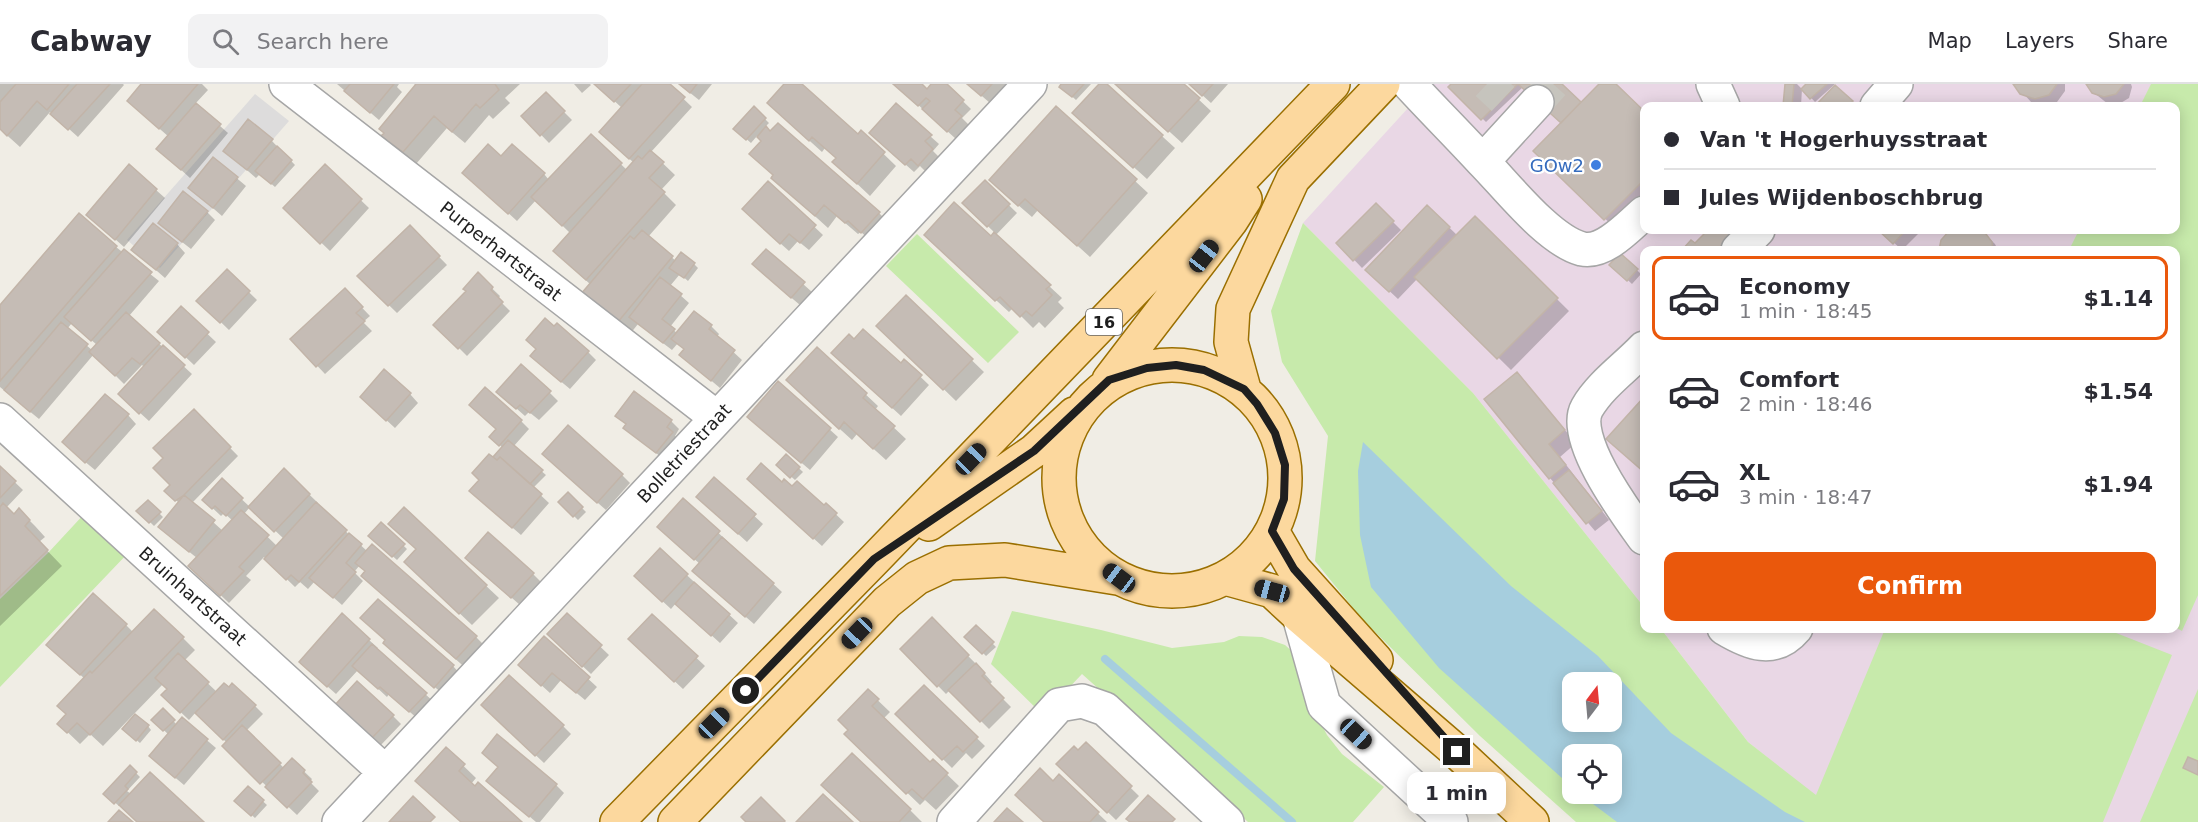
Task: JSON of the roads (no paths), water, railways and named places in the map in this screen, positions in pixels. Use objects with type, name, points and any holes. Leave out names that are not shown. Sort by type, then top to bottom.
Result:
[{"type":"main road","name":"16","points":[[874,559],[1333,84]]},
{"type":"main road","points":[[675,822],[887,602],[917,578],[949,563],[1005,561],[1119,578],[1145,588],[1172,591],[1199,588],[1224,578],[1252,558],[1272,531],[1284,499],[1285,465],[1275,433],[1244,389],[1231,342],[1233,309],[1293,179],[1383,84]]},
{"type":"main road","points":[[1119,578],[1091,557],[1071,530],[1060,497],[1059,463],[1069,430],[1231,221],[1293,126]]},
{"type":"main road","points":[[617,822],[874,559],[1034,451],[1098,391],[1147,368],[1176,365],[1204,370],[1244,389]]},
{"type":"main road","points":[[1272,531],[1294,569],[1457,752]]},
{"type":"main road","points":[[1224,578],[1272,591],[1457,752],[1532,822]]},
{"type":"street","name":"Purperhartstraat","points":[[286,84],[717,418]]},
{"type":"street","name":"Bolletriestraat","points":[[339,822],[1030,84]]},
{"type":"street","points":[[1409,84],[1539,221],[1565,240],[1583,249],[1600,246],[1612,240],[1640,216]]},
{"type":"street","points":[[1713,84],[1721,102]]},
{"type":"street","points":[[1483,161],[1520,107]]},
{"type":"street","points":[[1742,246],[1754,234]]},
{"type":"street","points":[[1640,352],[1600,391],[1586,410],[1583,429],[1590,453],[1640,525]]},
{"type":"street","name":"Bruinhartstraat","points":[[0,420],[386,772]]},
{"type":"street","points":[[1299,616],[1324,705],[1451,822]]},
{"type":"street","points":[[1734,633],[1753,642],[1770,644],[1787,638],[1792,633]]},
{"type":"street","points":[[954,822],[1059,705],[1082,702],[1105,709],[1227,822]]},
{"type":"water","points":[[1363,442],[1511,586],[1598,656],[1613,672],[1562,672],[1562,732],[1622,732],[1622,681],[1671,733],[1785,812],[1805,822],[1617,822],[1593,804],[1622,804],[1622,744],[1562,744],[1562,778],[1439,668],[1371,587],[1360,535],[1358,471]]},
{"type":"waterway","points":[[1105,659],[1292,822]]},
{"type":"tunnel","points":[[1487,84],[1503,99]]},
{"type":"tunnel","points":[[1537,102],[1553,84]]},
{"type":"place","name":"GOw2","points":[[1596,165]]}]
